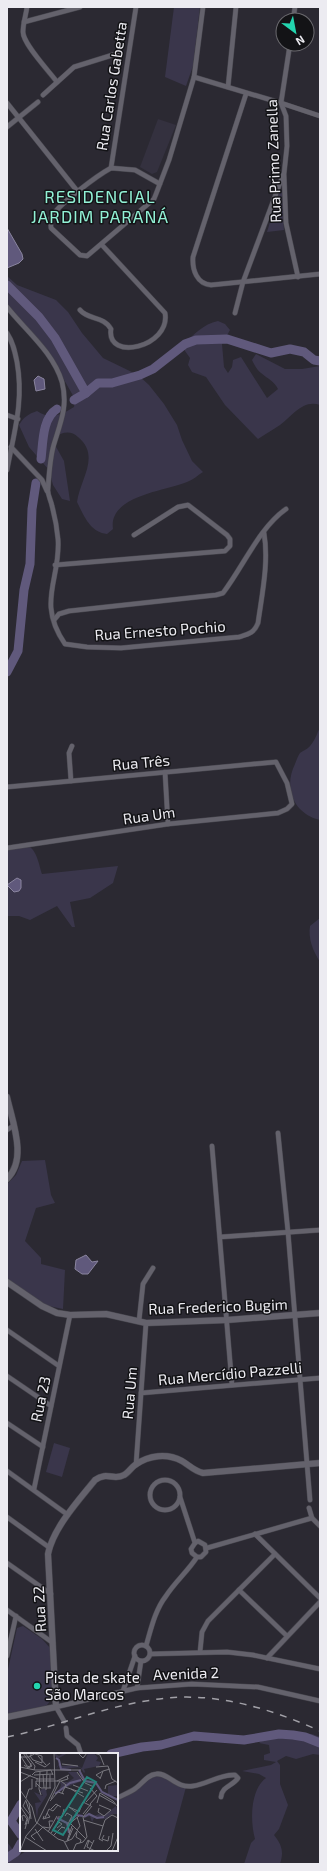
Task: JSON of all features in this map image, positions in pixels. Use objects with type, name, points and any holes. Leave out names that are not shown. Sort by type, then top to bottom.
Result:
[{"type":"street","points":[[28,7],[24,22],[24,38],[57,82]]},
{"type":"street","points":[[24,22],[80,7]]},
{"type":"street","name":"Rua Carlos Gabetta","points":[[111,168],[136,7]]},
{"type":"street","points":[[160,184],[135,170],[111,168],[78,192],[58,209],[50,222],[52,228],[80,256],[87,256],[154,198],[160,184],[169,160],[194,77],[202,7]]},
{"type":"street","points":[[228,87],[236,7]]},
{"type":"street","name":"Rua Primo Zanella","points":[[289,52],[281,102],[286,116],[287,146],[284,174],[286,223],[298,277]]},
{"type":"street","points":[[43,95],[78,64],[119,53]]},
{"type":"street","points":[[194,77],[246,94],[281,102],[320,116]]},
{"type":"street","points":[[246,94],[193,264],[197,276],[206,285],[320,274]]},
{"type":"street","points":[[7,127],[38,102]]},
{"type":"street","points":[[7,103],[78,192]]},
{"type":"street","points":[[235,313],[242,282],[284,174]]},
{"type":"street","points":[[80,310],[87,315],[106,322],[112,329],[110,335],[113,340],[117,345],[123,347],[131,348],[150,341],[156,338],[164,328],[166,318],[165,313],[102,244]]},
{"type":"street","name":"Rua Ernesto Pochio","points":[[7,307],[37,339],[51,359],[61,380],[66,398],[61,426],[54,444],[47,491],[57,528],[58,541],[50,598],[51,610],[65,644],[87,648],[122,648],[239,637],[250,634],[256,630],[258,623],[266,558],[264,533]]},
{"type":"street","points":[[7,333],[14,347],[20,382],[18,419],[7,470]]},
{"type":"street","points":[[7,415],[18,419]]},
{"type":"street","points":[[12,447],[42,480],[47,491]]},
{"type":"street","points":[[55,565],[225,551],[230,546],[230,539],[227,535],[188,505],[178,508],[134,535]]},
{"type":"street","points":[[54,620],[60,614],[69,610],[216,595],[223,593],[264,533],[279,514],[286,509]]},
{"type":"street","points":[[71,781],[69,753],[72,746]]},
{"type":"street","name":"Rua Três","points":[[7,787],[276,762],[287,783],[292,804]]},
{"type":"street","points":[[165,772],[168,824]]},
{"type":"street","name":"Rua Um","points":[[7,848],[168,824],[278,813],[287,809],[292,804]]},
{"type":"street","points":[[7,1097],[14,1129],[17,1158],[15,1167],[7,1179]]},
{"type":"street","points":[[7,1131],[14,1129]]},
{"type":"street","points":[[278,1134],[288,1232],[310,1500]]},
{"type":"street","points":[[212,1146],[232,1385]]},
{"type":"street","points":[[220,1237],[320,1230]]},
{"type":"street","points":[[139,1321],[143,1284],[153,1268]]},
{"type":"street","name":"Rua Frederico Bugim","points":[[7,1282],[42,1306],[57,1313],[70,1315],[106,1314],[146,1323],[227,1320],[320,1313]]},
{"type":"street","name":"Rua 23","points":[[34,1489],[70,1315]]},
{"type":"street","name":"Rua Um","points":[[136,1465],[146,1323]]},
{"type":"street","points":[[7,1330],[60,1366]]},
{"type":"street","points":[[7,1376],[51,1406]]},
{"type":"street","name":"Rua Mercídio Pazzelli","points":[[141,1392],[320,1378]]},
{"type":"street","points":[[7,1423],[42,1447]]},
{"type":"street","points":[[136,1465],[145,1460],[160,1456],[177,1458],[189,1464],[197,1472],[203,1473],[320,1463]]},
{"type":"street","name":"Rua 22","points":[[56,1707],[48,1554],[68,1515],[95,1480],[100,1476],[106,1475],[118,1477],[124,1475],[136,1465]]},
{"type":"street","points":[[7,1471],[68,1515]]},
{"type":"street","points":[[180,1497],[176,1506],[166,1511],[161,1511],[152,1505],[149,1495],[153,1485],[161,1480],[166,1480],[178,1487],[195,1543]]},
{"type":"street","points":[[309,1508],[312,1518],[320,1526]]},
{"type":"street","points":[[7,1517],[50,1548]]},
{"type":"street","points":[[207,1548],[312,1518]]},
{"type":"street","points":[[255,1534],[320,1598]]},
{"type":"street","points":[[198,1557],[192,1553],[192,1545],[202,1542],[207,1548]]},
{"type":"street","points":[[150,1654],[146,1646],[159,1607],[166,1596],[198,1557],[204,1555],[207,1548]]},
{"type":"street","points":[[200,1652],[202,1632],[208,1621],[275,1554]]},
{"type":"street","points":[[7,1563],[51,1594]]},
{"type":"street","points":[[239,1590],[287,1636]]},
{"type":"street","points":[[267,1658],[320,1602]]},
{"type":"street","points":[[7,1610],[53,1643]]},
{"type":"street","points":[[7,1656],[16,1616]]},
{"type":"street","points":[[123,1691],[137,1647],[140,1645],[146,1646]]},
{"type":"street","points":[[150,1654],[227,1652],[267,1658],[320,1669]]},
{"type":"street","points":[[141,1661],[147,1659],[150,1654]]},
{"type":"street","points":[[135,1656],[141,1661]]},
{"type":"street","points":[[137,1688],[141,1661]]},
{"type":"street","name":"Avenida 2","points":[[7,1717],[137,1688],[192,1684],[230,1684],[258,1687],[320,1701]]},
{"type":"street","points":[[56,1707],[64,1721]]},
{"type":"street","points":[[66,1728],[67,1736],[78,1745],[81,1753]]},
{"type":"street","points":[[118,1797],[136,1788],[146,1778],[157,1774],[166,1776],[175,1784],[186,1787],[195,1786],[228,1774],[235,1774],[238,1778],[236,1782],[224,1789],[222,1797]]},
{"type":"shaded area","points":[[174,7],[200,7],[193,66],[186,86],[165,77]]},
{"type":"shaded area","points":[[158,119],[176,125],[157,172],[152,174],[140,167]]},
{"type":"shaded area","points":[[282,191],[284,230],[267,232],[279,193]]},
{"type":"shaded area","points":[[7,228],[22,254],[23,259],[19,263],[7,268]]},
{"type":"shaded area","points":[[7,276],[17,285],[56,300],[68,312],[82,333],[103,358],[138,375],[149,385],[164,404],[177,425],[192,461],[203,472],[189,481],[140,496],[128,502],[119,509],[114,518],[113,529],[107,534],[101,533],[92,527],[88,522],[77,502],[89,460],[88,452],[85,444],[78,437],[72,433],[64,433],[55,437],[55,445],[64,461],[70,501],[62,499],[53,485],[49,470],[29,447],[19,425],[26,416],[37,411],[51,416],[65,412],[74,407],[75,399],[47,350],[7,307]]},
{"type":"shaded area","points":[[218,321],[225,324],[230,330],[222,344],[224,367],[228,373],[232,367],[233,360],[241,357],[267,398],[278,389],[273,382],[256,367],[252,360],[256,354],[285,369],[302,369],[320,366],[320,405],[308,404],[303,406],[280,425],[258,439],[225,405],[206,377],[192,372],[188,365],[190,358],[185,351],[183,344],[203,327]]},
{"type":"shaded area","points":[[38,376],[44,379],[45,389],[36,391],[34,380]]},
{"type":"shaded area","points":[[320,727],[320,820],[303,812],[298,806],[293,799],[290,782],[300,753],[312,744]]},
{"type":"shaded area","points":[[28,846],[36,854],[42,874],[118,866],[113,883],[90,898],[70,902],[75,927],[72,927],[57,906],[30,920],[19,916],[7,916],[7,849]]},
{"type":"shaded area","points":[[17,878],[21,880],[21,888],[19,891],[14,892],[7,885]]},
{"type":"shaded area","points":[[320,918],[320,962],[312,945],[310,926]]},
{"type":"shaded area","points":[[45,1160],[51,1195],[55,1203],[36,1208],[25,1241],[41,1258],[41,1264],[65,1270],[63,1309],[44,1305],[7,1281],[7,1184],[16,1175],[22,1161]]},
{"type":"shaded area","points":[[86,1255],[92,1262],[98,1261],[88,1274],[82,1274],[75,1269],[76,1260]]},
{"type":"shaded area","points":[[54,1443],[70,1448],[62,1477],[46,1472]]},
{"type":"shaded area","points":[[23,1626],[42,1639],[51,1649],[53,1697],[47,1705],[43,1707],[7,1714],[7,1674],[17,1628]]},
{"type":"shaded area","points":[[281,1732],[312,1734],[320,1737],[320,1755],[313,1754],[296,1759],[286,1756],[277,1761],[280,1765],[280,1784],[288,1805],[279,1829],[274,1835],[282,1849],[280,1864],[244,1864],[251,1843],[255,1839],[252,1824],[254,1798],[261,1783],[266,1778],[259,1774],[242,1771],[271,1765],[276,1762],[264,1760],[264,1755],[270,1753],[269,1745],[259,1743],[266,1737]]},
{"type":"shaded area","points":[[157,1774],[186,1787],[165,1864],[7,1864],[7,1842],[18,1856],[26,1851],[118,1851],[118,1797]]},
{"type":"waterway","points":[[7,285],[39,317],[55,338],[86,393],[98,383],[112,383],[140,375],[153,369],[185,344],[196,340],[227,339],[271,353],[290,349],[304,352],[314,360],[320,361]]},
{"type":"waterway","points":[[74,400],[86,393]]},
{"type":"waterway","points":[[41,459],[44,432],[48,418],[57,409]]},
{"type":"waterway","points":[[7,672],[18,651],[24,590],[30,564],[32,509],[36,483]]},
{"type":"waterway","points":[[115,1753],[142,1747],[161,1745],[194,1736],[244,1740],[279,1734],[305,1737],[320,1743]]},
{"type":"waterway","points":[[20,1806],[11,1821],[20,1834]]},
{"type":"waterway","points":[[7,1858],[16,1852],[20,1845]]},
{"type":"railway","points":[[7,1737],[115,1707],[174,1697],[217,1699],[238,1703],[280,1715],[320,1731]]},
{"type":"place","name":"Pista de skate São Marcos","points":[[37,1686]]},
{"type":"district","name":"RESIDENCIAL JARDIM PARANÁ","points":[[100,206]]}]
